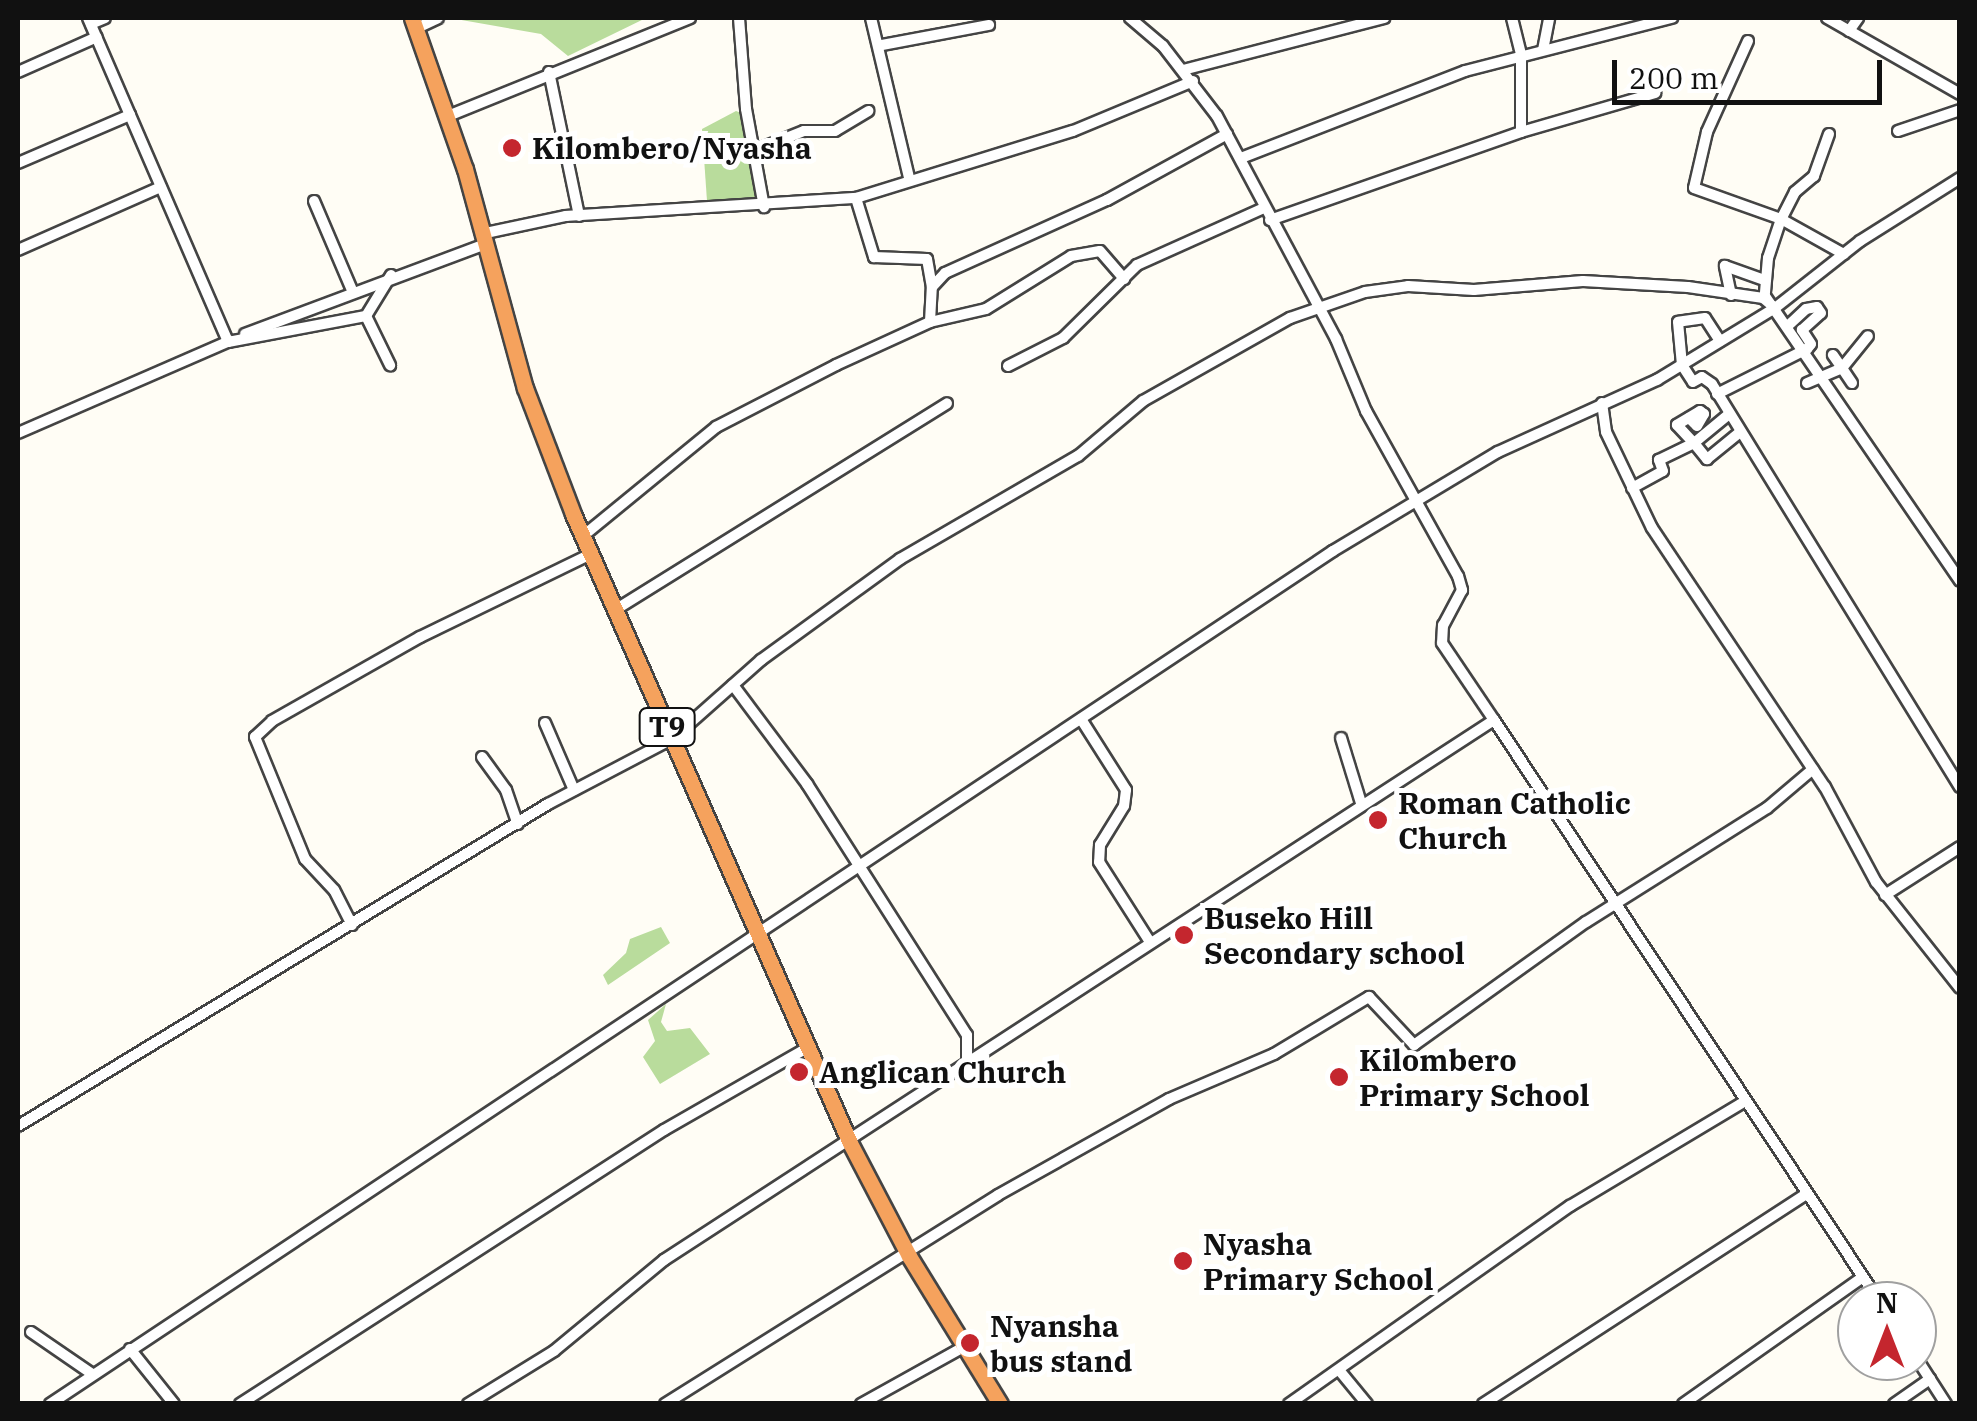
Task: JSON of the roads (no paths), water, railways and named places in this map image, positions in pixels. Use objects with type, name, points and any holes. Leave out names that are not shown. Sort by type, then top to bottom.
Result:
[{"type":"highway","name":"T9","points":[[414,23],[448,116],[526,388],[583,536],[850,1143],[909,1256],[962,1348],[1000,1404]]},
{"type":"street","points":[[105,18],[90,21],[228,342]]},
{"type":"street","points":[[414,23],[438,18]]},
{"type":"street","points":[[448,116],[548,72],[690,18]]},
{"type":"street","points":[[739,18],[764,207]]},
{"type":"street","points":[[872,18],[882,45],[910,177]]},
{"type":"street","points":[[1130,18],[1193,82],[1242,158],[1366,411],[1418,498],[1462,590],[1443,625],[1442,643],[1742,1103],[1866,1281]]},
{"type":"street","points":[[1183,70],[1384,18]]},
{"type":"street","points":[[1512,18],[1522,55],[1521,132]]},
{"type":"street","points":[[1543,50],[1549,18]]},
{"type":"street","points":[[1242,158],[1322,123],[1522,55],[1672,18]]},
{"type":"street","points":[[1827,18],[1960,94]]},
{"type":"street","points":[[1848,31],[1858,18]]},
{"type":"street","points":[[882,45],[989,25]]},
{"type":"street","points":[[18,72],[96,37]]},
{"type":"street","points":[[1748,41],[1707,132],[1694,188],[1781,220],[1844,254]]},
{"type":"street","points":[[548,72],[578,216]]},
{"type":"street","points":[[18,433],[352,290],[482,240],[578,216],[764,207],[856,198],[910,177],[1073,132],[1193,82]]},
{"type":"street","points":[[1270,220],[1521,132],[1656,93]]},
{"type":"street","points":[[754,151],[804,131],[835,131],[868,110]]},
{"type":"street","points":[[1898,131],[1960,110]]},
{"type":"street","points":[[18,164],[130,115]]},
{"type":"street","points":[[932,286],[945,273],[1107,200],[1227,134]]},
{"type":"street","points":[[1775,308],[1764,280],[1781,220],[1795,192],[1814,176],[1829,134]]},
{"type":"street","points":[[50,1404],[574,1050],[756,936],[1418,498],[1682,364],[1775,308],[1844,254],[1960,178]]},
{"type":"street","points":[[18,250],[161,187]]},
{"type":"street","points":[[856,198],[874,257],[926,259],[932,286],[930,322]]},
{"type":"street","points":[[314,200],[352,290]]},
{"type":"street","points":[[1008,366],[1063,338],[1124,278],[1182,242],[1264,208]]},
{"type":"street","points":[[583,536],[716,428],[930,322],[986,308],[1071,256],[1100,251],[1124,278]]},
{"type":"street","points":[[1731,294],[1725,266],[1764,280]]},
{"type":"street","points":[[228,342],[366,316],[391,275]]},
{"type":"street","points":[[18,1126],[574,790],[672,738],[733,685],[900,558],[1078,456],[1143,401],[1318,308],[1408,286],[1474,290],[1634,280],[1763,298],[1789,324],[1960,581]]},
{"type":"street","points":[[1718,394],[1806,349],[1811,344],[1802,330],[1822,317],[1817,307],[1789,324]]},
{"type":"street","points":[[366,316],[390,365]]},
{"type":"street","points":[[1720,341],[1705,318],[1678,322],[1682,364],[1693,382],[1702,376],[1718,394],[1960,787]]},
{"type":"street","points":[[1806,383],[1842,368],[1868,336]]},
{"type":"street","points":[[1833,355],[1852,383]]},
{"type":"street","points":[[1823,404],[1836,395]]},
{"type":"street","points":[[615,610],[946,403]]},
{"type":"street","points":[[1602,403],[1606,432],[1632,488],[1743,672],[1813,770],[1884,895],[1960,988]]},
{"type":"street","points":[[1632,488],[1663,472],[1659,460],[1694,444],[1730,414]]},
{"type":"street","points":[[1688,418],[1677,426],[1708,459],[1740,432]]},
{"type":"street","points":[[352,925],[334,890],[304,859],[255,738],[272,721],[420,637],[591,554]]},
{"type":"street","points":[[733,685],[801,775],[967,1034],[967,1065]]},
{"type":"street","points":[[1081,719],[1126,790],[1124,806],[1100,845],[1100,862],[1150,942]]},
{"type":"street","points":[[468,1404],[554,1351],[664,1260],[850,1143],[1361,803],[1494,720]]},
{"type":"street","points":[[545,723],[574,790]]},
{"type":"street","points":[[1341,738],[1361,803]]},
{"type":"street","points":[[482,757],[506,790],[518,824]]},
{"type":"street","points":[[665,1404],[909,1256],[998,1195],[1169,1099],[1274,1054],[1369,997],[1414,1045],[1615,903],[1767,808],[1813,770]]},
{"type":"street","points":[[1884,895],[1960,847]]},
{"type":"street","points":[[240,1404],[664,1130],[807,1048]]},
{"type":"street","points":[[1289,1404],[1339,1370],[1372,1340],[1570,1206],[1742,1103]]},
{"type":"street","points":[[1483,1404],[1806,1194]]},
{"type":"street","points":[[1682,1404],[1863,1277]]},
{"type":"street","points":[[31,1332],[92,1374]]},
{"type":"street","points":[[130,1348],[174,1404]]},
{"type":"street","points":[[861,1404],[962,1348]]},
{"type":"street","points":[[1339,1370],[1367,1404]]},
{"type":"street","points":[[1894,1404],[1927,1381]]},
{"type":"street","points":[[1931,1381],[1946,1404]]},
{"type":"place","name":"Kilombero/Nyasha","points":[[512,148]]},
{"type":"place","name":"Roman Catholic Church","points":[[1378,820]]},
{"type":"place","name":"Buseko Hill Secondary school","points":[[1184,935]]},
{"type":"place","name":"Anglican Church","points":[[799,1072]]},
{"type":"place","name":"Kilombero Primary School","points":[[1339,1077]]},
{"type":"place","name":"Nyasha Primary School","points":[[1183,1261]]},
{"type":"place","name":"Nyansha bus stand","points":[[970,1343]]}]
